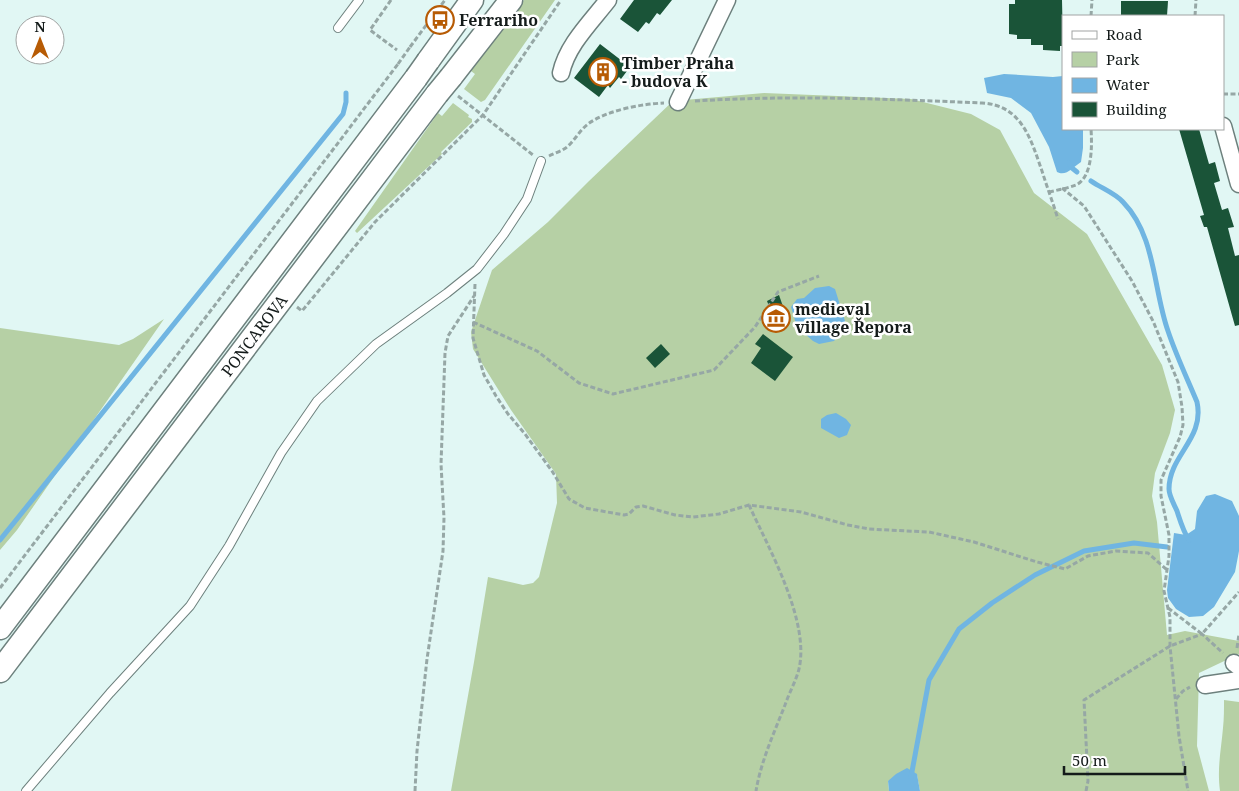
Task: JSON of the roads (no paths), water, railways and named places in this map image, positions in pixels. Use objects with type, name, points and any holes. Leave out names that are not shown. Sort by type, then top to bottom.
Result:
[{"type":"main road","name":"PONCAROVA","points":[[0,628],[414,68],[472,0]]},
{"type":"main road","name":"PONCAROVA","points":[[0,671],[283,298],[448,89],[510,0]]},
{"type":"street","points":[[561,73],[563,62],[572,48],[608,0]]},
{"type":"street","points":[[678,102],[728,0]]},
{"type":"street","points":[[1224,130],[1239,184]]},
{"type":"street","points":[[1205,685],[1239,680]]},
{"type":"lane","points":[[338,28],[359,0]]},
{"type":"lane","points":[[26,791],[110,693],[190,606],[229,546],[281,453],[317,401],[376,344],[477,269],[528,199],[540,161]]},
{"type":"water","points":[[1004,74],[1062,76],[1062,130],[1083,130],[1081,162],[1069,171],[1057,172],[1049,147],[1031,113],[1011,98],[987,93],[984,78]]},
{"type":"water","points":[[829,286],[835,289],[845,321],[840,334],[834,341],[819,344],[797,327],[791,307],[797,299],[804,298],[815,288]]},
{"type":"water","points":[[836,413],[846,419],[851,425],[847,435],[839,438],[821,428],[821,419]]},
{"type":"water","points":[[1215,494],[1232,501],[1239,516],[1239,551],[1235,572],[1214,607],[1203,616],[1189,617],[1176,609],[1168,598],[1167,590],[1174,533],[1186,535],[1195,529],[1197,511],[1206,496]]},
{"type":"water","points":[[907,768],[917,774],[920,791],[889,791],[888,781]]},
{"type":"waterway","points":[[0,540],[343,114],[346,93]]},
{"type":"waterway","points":[[1069,163],[1077,172]]},
{"type":"waterway","points":[[1091,181],[1120,199],[1134,216],[1142,231],[1148,247],[1168,331],[1197,402],[1198,415],[1196,426],[1192,437],[1174,466],[1169,489],[1183,529],[1189,540]]},
{"type":"waterway","points":[[911,777],[929,680],[959,629],[992,603],[1035,575],[1084,551],[1134,543],[1167,547]]},
{"type":"place","name":"Ferrariho","points":[[440,20]]},
{"type":"place","name":"Timber Praha - budova K","points":[[603,72]]},
{"type":"place","name":"medieval village Řepora","points":[[776,318]]}]
